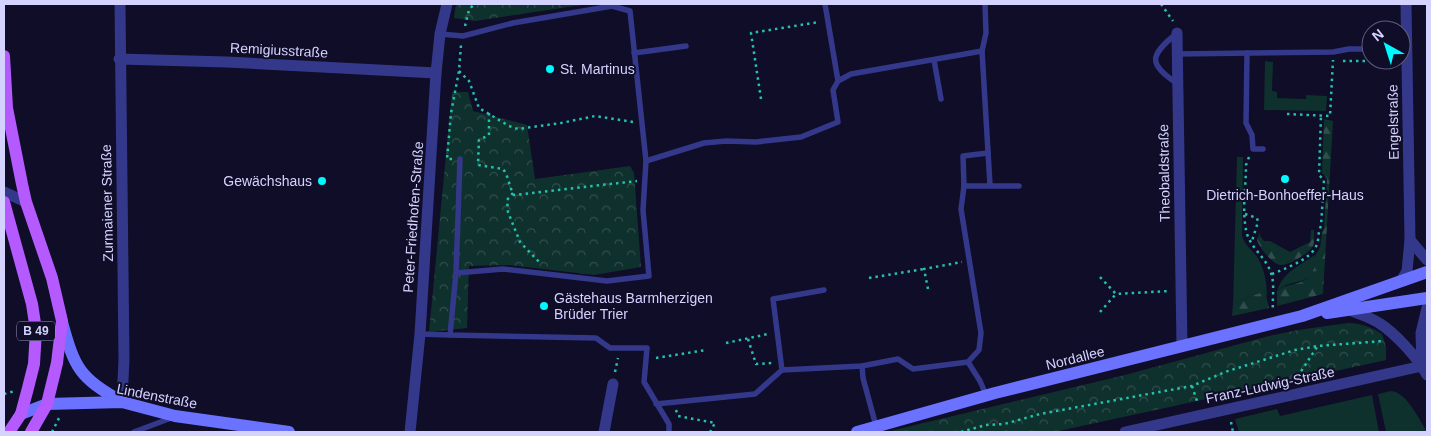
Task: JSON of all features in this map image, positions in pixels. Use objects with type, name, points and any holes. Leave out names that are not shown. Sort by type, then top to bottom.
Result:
[{"type":"main road","name":"B 49","points":[[4,56],[7,108],[26,202],[52,278],[62,320],[57,363],[47,404],[31,432]]},
{"type":"main road","name":"B 49","points":[[4,202],[32,304],[36,330],[34,364],[21,414],[9,432]]},
{"type":"main road","name":"Nordallee","points":[[1302,316],[1427,272]]},
{"type":"main road","name":"Nordallee","points":[[857,432],[986,395],[1274,322],[1302,316],[1427,298]]},
{"type":"main road","points":[[62,320],[71,354],[77,366],[86,378],[122,402]]},
{"type":"main road","name":"Lindenstraße","points":[[21,414],[47,404],[122,402],[175,416],[290,432]]},
{"type":"street","name":"Zurmaiener Straße","points":[[120,4],[124,359],[122,402]]},
{"type":"street","name":"Peter-Friedhofen-Straße","points":[[410,432],[420,334],[436,73],[440,34],[447,4]]},
{"type":"street","name":"Engelstraße","points":[[1405,20],[1406,4]]},
{"type":"street","name":"Theobaldstraße","points":[[1177,33],[1182,346]]},
{"type":"street","name":"Remigiusstraße","points":[[120,59],[227,62],[436,73]]},
{"type":"street","name":"Engelstraße","points":[[1401,281],[1407,271],[1410,240],[1405,70]]},
{"type":"street","points":[[4,192],[26,202]]},
{"type":"street","points":[[1410,240],[1427,260]]},
{"type":"street","points":[[1425,371],[1421,333],[1427,308]]},
{"type":"street","points":[[1349,310],[1381,324],[1425,371]]},
{"type":"street","name":"Franz-Ludwig-Straße","points":[[1125,432],[1288,395],[1425,371]]},
{"type":"street","points":[[604,432],[613,384]]},
{"type":"lane","points":[[825,4],[838,81]]},
{"type":"lane","points":[[985,4],[986,33],[982,52],[990,185]]},
{"type":"lane","points":[[440,34],[463,36],[513,23],[612,6],[630,11],[646,161],[643,210],[649,276],[607,281],[503,269],[456,273]]},
{"type":"lane","points":[[1177,33],[1158,49],[1156,57],[1159,69],[1178,84]]},
{"type":"lane","points":[[634,54],[686,46]]},
{"type":"lane","points":[[1178,54],[1333,52],[1361,49]]},
{"type":"lane","points":[[646,161],[704,143],[726,141],[756,142],[801,136],[838,122],[833,90],[838,81],[851,74],[982,52]]},
{"type":"lane","points":[[1247,53],[1246,123],[1252,135],[1253,149],[1263,148]]},
{"type":"lane","points":[[934,60],[941,99]]},
{"type":"lane","points":[[656,404],[755,394],[782,370],[862,366],[898,360],[913,368],[968,362],[979,350],[981,333],[962,209],[964,186],[963,156],[988,153]]},
{"type":"lane","points":[[450,335],[456,273],[460,159]]},
{"type":"lane","points":[[964,186],[1019,186]]},
{"type":"lane","points":[[782,370],[773,299],[824,290]]},
{"type":"lane","points":[[420,334],[596,338],[610,348],[647,348],[644,382],[669,424],[669,432]]},
{"type":"lane","points":[[968,362],[986,395]]},
{"type":"lane","points":[[862,366],[863,378],[876,426]]},
{"type":"lane","points":[[134,432],[175,416]]},
{"type":"path","points":[[460,159],[447,159],[451,113],[459,71],[459,54],[470,10],[474,4]]},
{"type":"path","points":[[1161,4],[1174,24],[1177,33]]},
{"type":"path","points":[[760,99],[751,33],[828,21]]},
{"type":"path","points":[[1287,114],[1330,116],[1333,52]]},
{"type":"path","points":[[1349,61],[1361,61]]},
{"type":"path","points":[[459,71],[469,81],[479,108],[509,126],[518,129],[595,116],[641,124]]},
{"type":"path","points":[[489,113],[489,135],[479,140],[478,165],[504,169],[513,194]]},
{"type":"path","points":[[1272,274],[1312,254],[1318,243],[1324,180],[1319,175],[1321,115]]},
{"type":"path","points":[[1253,149],[1246,164],[1246,231],[1272,274],[1274,322]]},
{"type":"path","points":[[546,274],[539,262],[520,242],[508,212],[507,200],[513,194],[645,180]]},
{"type":"path","points":[[1245,214],[1257,218],[1258,222],[1251,242]]},
{"type":"path","points":[[869,278],[970,260]]},
{"type":"path","points":[[924,269],[928,289]]},
{"type":"path","points":[[1100,277],[1116,294]]},
{"type":"path","points":[[1100,312],[1116,294],[1181,291]]},
{"type":"path","points":[[726,343],[777,332]]},
{"type":"path","points":[[961,432],[986,425],[1004,424],[1040,414],[1192,386],[1225,372],[1295,350],[1396,338]]},
{"type":"path","points":[[748,339],[756,364],[781,363]]},
{"type":"path","points":[[1288,395],[1298,375],[1318,346]]},
{"type":"path","points":[[613,384],[619,348]]},
{"type":"path","points":[[646,360],[706,350]]},
{"type":"path","points":[[1188,418],[1197,401],[1192,386]]},
{"type":"path","points":[[673,402],[678,416],[714,423],[710,432]]},
{"type":"path","points":[[1230,420],[1233,432]]},
{"type":"green space","points":[[456,4],[588,4],[475,21],[454,18]]},
{"type":"green space","points":[[1265,61],[1273,62],[1272,91],[1277,92],[1277,98],[1306,99],[1306,95],[1327,96],[1326,111],[1264,110]]},
{"type":"green space","points":[[452,92],[468,92],[473,111],[527,125],[535,179],[630,166],[634,173],[641,267],[594,275],[509,265],[469,266],[467,328],[429,332]]},
{"type":"green space","points":[[1324,119],[1333,121],[1323,294],[1277,306],[1277,291],[1280,288],[1299,283],[1310,275],[1314,269],[1316,254],[1320,247],[1324,228],[1327,179],[1322,173]]},
{"type":"green space","points":[[1237,157],[1243,157],[1242,236],[1261,264],[1267,288],[1267,297],[1265,291],[1233,305]]},
{"type":"green space","points":[[1311,230],[1314,230],[1314,244],[1311,249],[1284,265],[1277,264],[1270,258],[1263,251],[1257,240],[1260,232],[1260,236],[1264,241],[1270,241],[1290,252],[1310,242]]},
{"type":"green space","points":[[1315,255],[1312,273],[1308,278],[1277,291],[1287,274]]},
{"type":"green space","points":[[1265,291],[1269,308],[1232,316],[1233,305]]},
{"type":"green space","points":[[1348,323],[1366,326],[1382,334],[1386,347],[1386,360],[1054,432],[886,432],[1125,375],[1269,336]]},
{"type":"green space","points":[[1391,391],[1402,396],[1407,401],[1427,432],[1386,432],[1378,394]]},
{"type":"green space","points":[[1372,395],[1379,432],[1239,432],[1235,419],[1277,409],[1280,416]]},
{"type":"place","name":"St. Martinus","points":[[550,69]]},
{"type":"place","name":"Dietrich-Bonhoeffer-Haus","points":[[1285,179]]},
{"type":"place","name":"Gewächshaus","points":[[322,181]]},
{"type":"place","name":"Gästehaus Barmherzigen Brüder Trier","points":[[544,306]]}]
